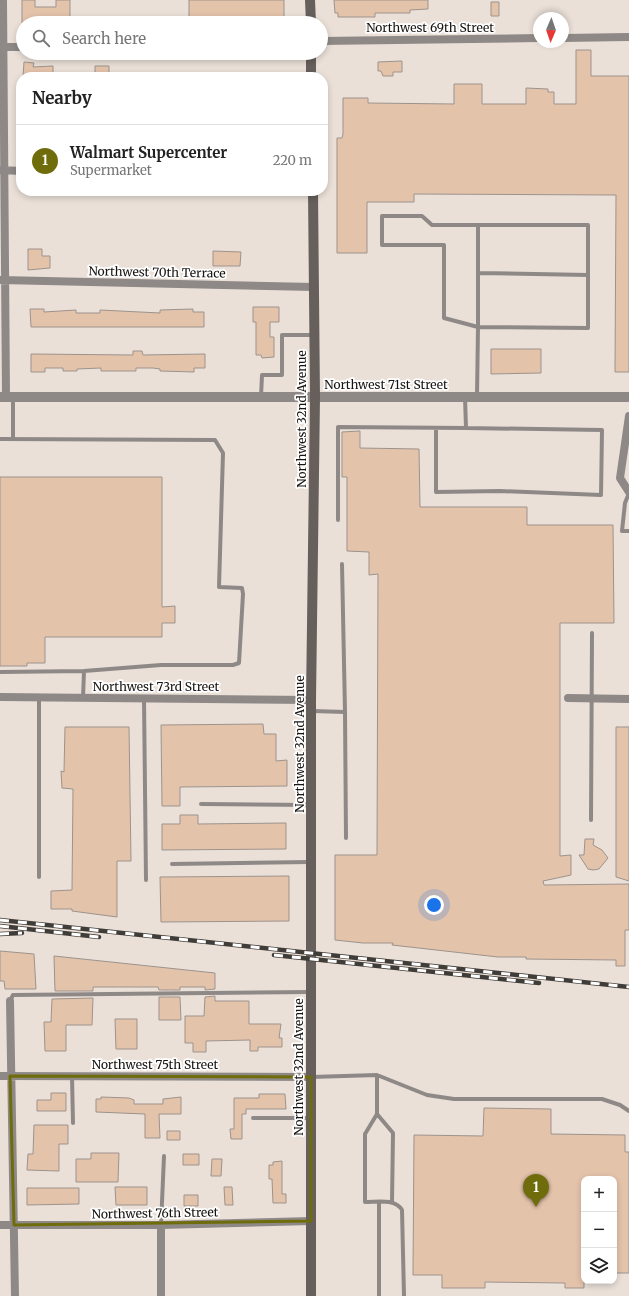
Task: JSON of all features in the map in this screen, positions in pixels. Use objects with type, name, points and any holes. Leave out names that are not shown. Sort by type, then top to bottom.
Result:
[{"type":"main road","points":[[310,0],[311,16]]},
{"type":"main road","points":[[311,60],[311,72]]},
{"type":"main road","name":"Northwest 32nd Avenue","points":[[311,1296],[311,700],[315,397],[313,196]]},
{"type":"street","points":[[3,0],[2,170],[6,397]]},
{"type":"street","points":[[569,38],[629,37]]},
{"type":"street","name":"Northwest 69th Street","points":[[328,41],[533,38]]},
{"type":"street","points":[[2,47],[16,47]]},
{"type":"street","points":[[2,170],[16,171]]},
{"type":"street","name":"Northwest 70th Terrace","points":[[3,280],[314,287]]},
{"type":"street","name":"Northwest 71st Street","points":[[6,397],[629,397]]},
{"type":"street","points":[[629,416],[620,478],[629,493]]},
{"type":"street","name":"Northwest 73rd Street","points":[[0,697],[311,700]]},
{"type":"street","points":[[568,698],[629,699]]},
{"type":"street","points":[[10,1001],[10,1076],[15,1296]]},
{"type":"street","name":"Northwest 75th Street","points":[[0,1076],[311,1077]]},
{"type":"street","name":"Northwest 76th Street","points":[[0,1225],[161,1225],[311,1222]]},
{"type":"street","points":[[161,1225],[161,1296]]},
{"type":"lane","points":[[382,216],[422,216],[432,225],[588,225],[588,275],[588,328],[478,327],[444,318],[444,246],[382,245],[382,216]]},
{"type":"lane","points":[[477,397],[478,225]]},
{"type":"lane","points":[[478,273],[588,275]]},
{"type":"lane","points":[[262,397],[262,375],[282,375],[282,335],[314,335]]},
{"type":"lane","points":[[6,397],[13,439]]},
{"type":"lane","points":[[465,397],[466,428]]},
{"type":"lane","points":[[338,520],[338,427],[466,428],[602,430],[602,495],[500,491],[436,492],[436,428]]},
{"type":"lane","points":[[0,439],[215,440],[223,453],[219,586],[242,588],[243,594],[239,663],[233,665],[161,665],[84,671],[0,672]]},
{"type":"lane","points":[[629,493],[625,503],[622,531],[629,531]]},
{"type":"lane","points":[[342,564],[346,838]]},
{"type":"lane","points":[[591,820],[592,633]]},
{"type":"lane","points":[[83,698],[84,671]]},
{"type":"lane","points":[[39,698],[39,877]]},
{"type":"lane","points":[[144,698],[146,880]]},
{"type":"lane","points":[[311,712],[345,712]]},
{"type":"lane","points":[[201,804],[312,805]]},
{"type":"lane","points":[[172,864],[312,862]]},
{"type":"lane","points":[[10,1001],[14,995],[312,992]]},
{"type":"lane","points":[[311,1077],[377,1075],[427,1095],[454,1099],[602,1099],[620,1104],[629,1111]]},
{"type":"lane","points":[[377,1075],[377,1114],[365,1134],[365,1202],[392,1202],[400,1206],[404,1215],[404,1296]]},
{"type":"lane","points":[[72,1076],[73,1123]]},
{"type":"lane","points":[[377,1114],[392,1133],[392,1202]]},
{"type":"lane","points":[[253,1118],[311,1118]]},
{"type":"lane","points":[[161,1225],[164,1156]]},
{"type":"lane","points":[[379,1202],[379,1296]]},
{"type":"highlighted area","points":[[10,1076],[311,1077],[311,1221],[14,1225]]},
{"type":"building","points":[[22,0],[35,0],[35,7],[56,7],[56,0],[70,0],[70,16],[22,16]]},
{"type":"building","points":[[189,0],[284,0],[284,16],[189,16]]},
{"type":"building","points":[[334,0],[428,0],[428,9],[410,10],[410,13],[375,13],[375,17],[338,17],[338,13],[335,13]]},
{"type":"building","points":[[491,2],[499,2],[499,16],[491,16]]},
{"type":"building","points":[[576,50],[591,50],[591,76],[629,76],[629,372],[615,372],[616,195],[414,194],[414,202],[367,202],[367,253],[337,253],[337,138],[342,138],[343,134],[343,98],[368,98],[368,103],[454,104],[454,84],[482,84],[482,104],[526,104],[526,88],[548,89],[548,92],[554,92],[554,104],[576,104]]},
{"type":"building","points":[[402,61],[402,72],[393,72],[393,76],[383,76],[381,71],[378,71],[378,62]]},
{"type":"building","points":[[24,62],[34,63],[33,67],[53,66],[53,72],[23,72]]},
{"type":"building","points":[[95,66],[109,66],[109,72],[95,72]]},
{"type":"building","points":[[28,249],[42,249],[42,256],[50,256],[50,268],[28,270]]},
{"type":"building","points":[[213,251],[241,252],[240,266],[213,266]]},
{"type":"building","points":[[253,307],[279,307],[279,322],[270,322],[270,337],[274,337],[274,357],[262,358],[261,355],[256,355],[256,322],[253,322]]},
{"type":"building","points":[[30,309],[44,309],[44,312],[76,310],[76,313],[100,313],[100,310],[160,313],[160,310],[193,309],[193,312],[204,312],[204,327],[31,327]]},
{"type":"building","points":[[491,349],[541,349],[541,373],[491,374]]},
{"type":"building","points":[[133,351],[142,351],[143,355],[205,354],[205,368],[194,368],[194,372],[160,371],[160,369],[153,368],[136,368],[136,371],[101,371],[101,368],[63,371],[63,368],[45,368],[45,372],[31,372],[31,354],[133,355]]},
{"type":"building","points":[[360,431],[360,448],[419,449],[420,507],[527,507],[527,525],[613,525],[614,623],[560,623],[560,856],[571,855],[571,875],[543,881],[544,885],[629,884],[629,930],[625,930],[625,966],[616,966],[616,960],[526,959],[526,957],[498,957],[392,945],[393,943],[363,943],[335,940],[335,855],[377,855],[378,574],[369,575],[369,552],[347,551],[347,477],[342,477],[342,432]]},
{"type":"building","points":[[0,477],[162,477],[162,607],[175,606],[175,623],[162,623],[162,637],[45,637],[45,663],[27,663],[27,666],[0,666]]},
{"type":"building","points":[[263,724],[264,734],[276,734],[276,761],[287,760],[287,786],[180,787],[180,806],[162,806],[161,725]]},
{"type":"building","points":[[65,727],[129,727],[131,861],[117,861],[117,917],[72,911],[72,909],[51,909],[51,891],[72,890],[73,789],[62,788],[61,771],[64,772]]},
{"type":"building","points":[[616,727],[629,727],[629,881],[616,877]]},
{"type":"building","points":[[180,815],[198,815],[198,824],[286,823],[286,849],[162,850],[162,824],[180,824]]},
{"type":"building","points":[[585,839],[594,839],[593,845],[602,850],[608,858],[599,869],[588,869],[579,855],[584,855]]},
{"type":"building","points":[[289,876],[289,921],[161,922],[160,877]]},
{"type":"building","points":[[0,951],[34,954],[36,989],[5,989],[4,981],[0,981]]},
{"type":"building","points":[[54,956],[215,973],[215,989],[205,990],[205,987],[180,987],[180,990],[159,990],[158,987],[93,987],[93,991],[55,991]]},
{"type":"building","points":[[215,996],[215,1001],[249,1001],[249,1024],[281,1024],[279,1038],[282,1038],[282,1047],[258,1047],[258,1051],[250,1051],[250,1040],[206,1041],[206,1052],[193,1052],[193,1043],[185,1043],[185,1016],[204,1016],[205,997]]},
{"type":"building","points":[[159,997],[180,997],[181,1020],[159,1020]]},
{"type":"building","points":[[93,998],[92,1025],[66,1025],[66,1051],[45,1051],[44,1022],[51,1022],[52,999]]},
{"type":"building","points":[[115,1019],[137,1019],[137,1049],[116,1049]]},
{"type":"building","points":[[51,1093],[66,1093],[66,1111],[37,1111],[37,1100],[51,1100]]},
{"type":"building","points":[[259,1094],[285,1094],[286,1109],[246,1109],[246,1114],[242,1114],[242,1139],[231,1139],[230,1129],[234,1129],[234,1098],[259,1098]]},
{"type":"building","points":[[101,1097],[129,1098],[134,1100],[134,1104],[163,1104],[163,1099],[181,1097],[181,1114],[159,1114],[160,1138],[145,1138],[145,1114],[96,1112],[96,1099],[101,1099]]},
{"type":"building","points":[[484,1108],[551,1109],[551,1134],[625,1135],[625,1152],[629,1152],[629,1273],[617,1273],[617,1176],[581,1176],[581,1284],[584,1284],[584,1288],[565,1288],[565,1283],[485,1282],[485,1288],[442,1288],[442,1275],[413,1275],[414,1135],[483,1136]]},
{"type":"building","points":[[34,1125],[68,1125],[68,1144],[59,1144],[59,1171],[27,1170],[28,1154],[33,1154]]},
{"type":"building","points":[[167,1131],[180,1131],[180,1140],[167,1140]]},
{"type":"building","points":[[91,1153],[119,1153],[118,1182],[76,1182],[76,1159],[91,1159]]},
{"type":"building","points":[[183,1154],[199,1154],[199,1165],[183,1165]]},
{"type":"building","points":[[212,1159],[222,1159],[221,1176],[211,1176]]},
{"type":"building","points":[[282,1161],[282,1194],[286,1194],[286,1203],[273,1203],[272,1179],[269,1179],[269,1165],[273,1165],[273,1162]]},
{"type":"building","points":[[115,1187],[147,1187],[147,1205],[116,1205]]},
{"type":"building","points":[[224,1187],[232,1187],[233,1205],[225,1205]]},
{"type":"building","points":[[27,1188],[79,1188],[79,1204],[27,1205]]},
{"type":"building","points":[[184,1195],[198,1195],[198,1206],[184,1206]]},
{"type":"railway","points":[[0,920],[629,987]]},
{"type":"railway","points":[[0,926],[99,937]]},
{"type":"railway","points":[[0,934],[22,933]]},
{"type":"railway","points":[[274,955],[539,983]]},
{"type":"place","name":"Walmart Supercenter","points":[[536,1207]]}]
